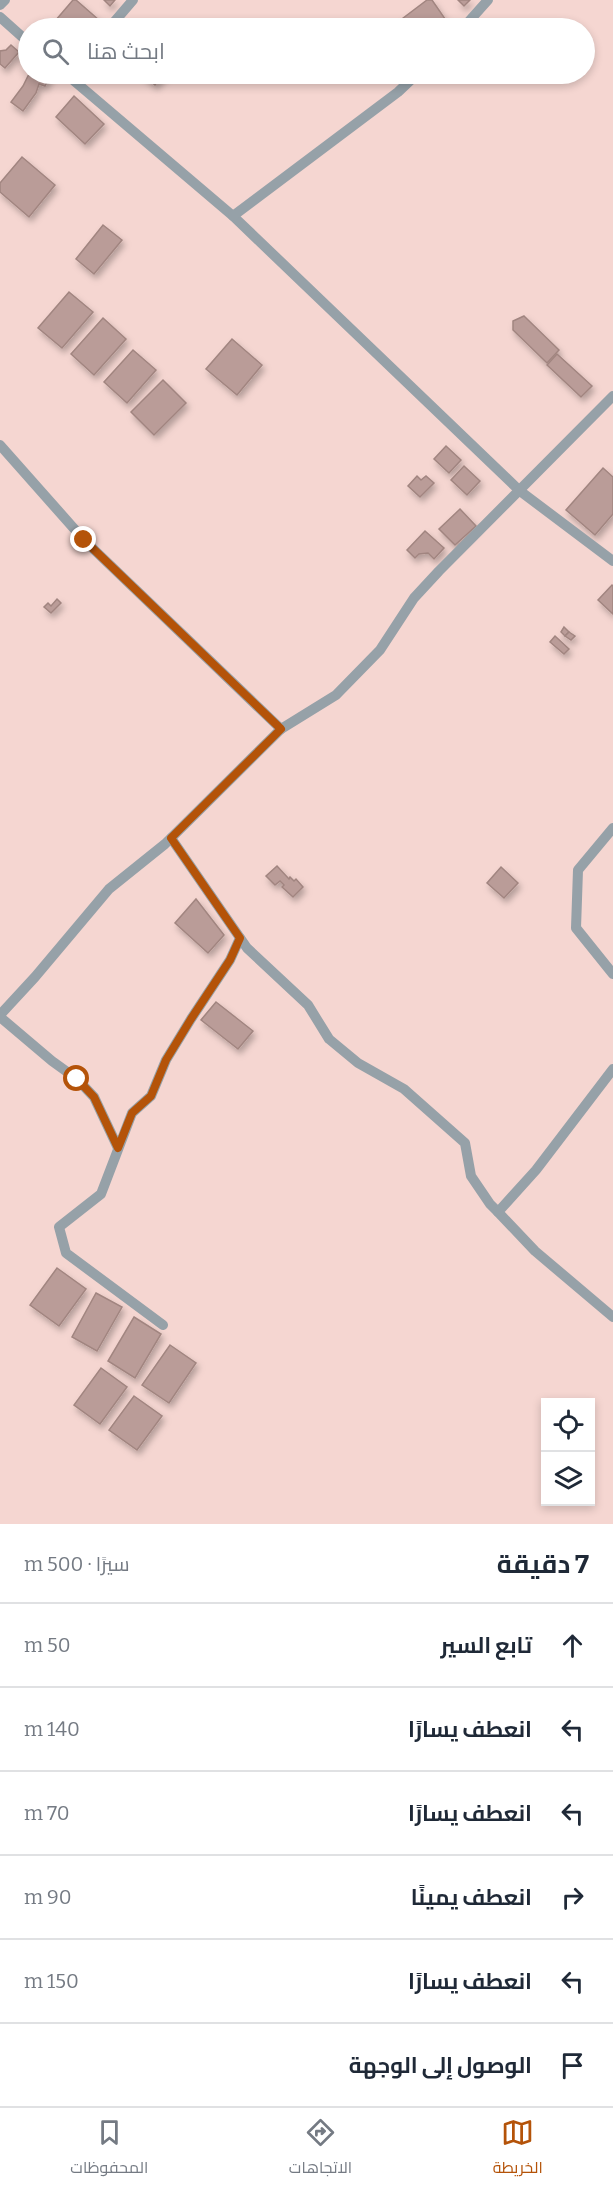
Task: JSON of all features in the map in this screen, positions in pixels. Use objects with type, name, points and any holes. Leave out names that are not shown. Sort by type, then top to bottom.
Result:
[{"type":"street","points":[[0,5],[5,0]]},
{"type":"street","points":[[118,18],[133,0]]},
{"type":"street","points":[[472,18],[488,0]]},
{"type":"street","points":[[0,17],[18,33]]},
{"type":"street","points":[[79,84],[232,216],[520,491],[613,561]]},
{"type":"street","points":[[232,216],[406,84]]},
{"type":"street","points":[[118,1148],[94,1097],[77,1079],[52,1061],[0,1016],[109,890],[171,838],[281,729],[336,695],[380,650],[414,598],[611,401]]},
{"type":"street","points":[[0,445],[84,540],[281,729]]},
{"type":"street","points":[[613,828],[578,870],[576,928],[613,974]]},
{"type":"street","points":[[171,838],[247,948],[308,1005],[329,1039],[358,1063],[404,1089],[465,1143],[471,1176],[490,1204],[535,1251],[613,1317]]},
{"type":"street","points":[[163,1325],[66,1253],[59,1227],[101,1194],[132,1113],[151,1096],[166,1060],[230,960],[240,938]]},
{"type":"street","points":[[498,1212],[536,1170],[613,1069]]},
{"type":"building","points":[[73,0],[76,0],[97,18],[58,18]]},
{"type":"building","points":[[104,0],[115,0],[110,6]]},
{"type":"building","points":[[427,0],[432,0],[444,18],[403,18]]},
{"type":"building","points":[[458,0],[470,0],[464,6]]},
{"type":"building","points":[[11,45],[18,53],[5,68],[0,64],[0,51],[6,50]]},
{"type":"building","points":[[24,84],[39,84],[36,93],[23,111],[11,102]]},
{"type":"building","points":[[74,96],[104,124],[85,144],[56,117]]},
{"type":"building","points":[[22,157],[55,185],[29,217],[0,192],[0,183]]},
{"type":"building","points":[[103,225],[122,240],[94,274],[76,259]]},
{"type":"building","points":[[69,292],[93,312],[62,348],[38,328]]},
{"type":"building","points":[[524,316],[559,350],[547,363],[513,330],[513,321]]},
{"type":"building","points":[[103,318],[126,339],[94,375],[71,354]]},
{"type":"building","points":[[232,339],[262,365],[237,395],[206,369]]},
{"type":"building","points":[[133,350],[156,370],[127,403],[104,382]]},
{"type":"building","points":[[557,354],[592,386],[581,397],[547,365]]},
{"type":"building","points":[[163,380],[186,403],[154,435],[131,412]]},
{"type":"building","points":[[446,446],[461,460],[449,473],[434,459]]},
{"type":"building","points":[[464,466],[480,481],[467,495],[451,480]]},
{"type":"building","points":[[603,468],[613,477],[613,514],[595,535],[566,510]]},
{"type":"building","points":[[417,476],[421,480],[426,476],[434,483],[420,497],[408,486]]},
{"type":"building","points":[[460,509],[476,526],[455,545],[439,529]]},
{"type":"building","points":[[425,531],[444,548],[434,559],[428,553],[419,554],[415,558],[407,550]]},
{"type":"building","points":[[613,586],[613,614],[598,600]]},
{"type":"building","points":[[57,599],[61,603],[51,613],[44,607],[48,603],[51,606]]},
{"type":"building","points":[[564,627],[569,632],[565,636],[561,632]]},
{"type":"building","points":[[569,632],[575,636],[571,640],[565,636]]},
{"type":"building","points":[[555,636],[569,649],[564,654],[550,642]]},
{"type":"building","points":[[277,866],[289,879],[290,877],[294,881],[296,879],[303,887],[293,897],[282,887],[284,885],[280,881],[275,885],[266,876]]},
{"type":"building","points":[[501,867],[518,883],[504,898],[487,883]]},
{"type":"building","points":[[196,899],[224,935],[208,953],[175,923]]},
{"type":"building","points":[[216,1002],[253,1031],[238,1049],[201,1020]]},
{"type":"building","points":[[57,1268],[86,1289],[59,1326],[30,1305]]},
{"type":"building","points":[[96,1293],[122,1307],[97,1351],[72,1337]]},
{"type":"building","points":[[134,1317],[161,1334],[135,1378],[108,1361]]},
{"type":"building","points":[[170,1345],[196,1363],[169,1403],[142,1385]]},
{"type":"building","points":[[101,1368],[127,1387],[100,1424],[74,1405]]},
{"type":"building","points":[[134,1396],[162,1416],[137,1450],[109,1430]]},
{"type":"route","points":[[77,1079],[94,1097],[118,1148],[132,1113],[151,1096],[166,1060],[230,960],[240,938],[171,838],[281,729],[84,540]]}]
